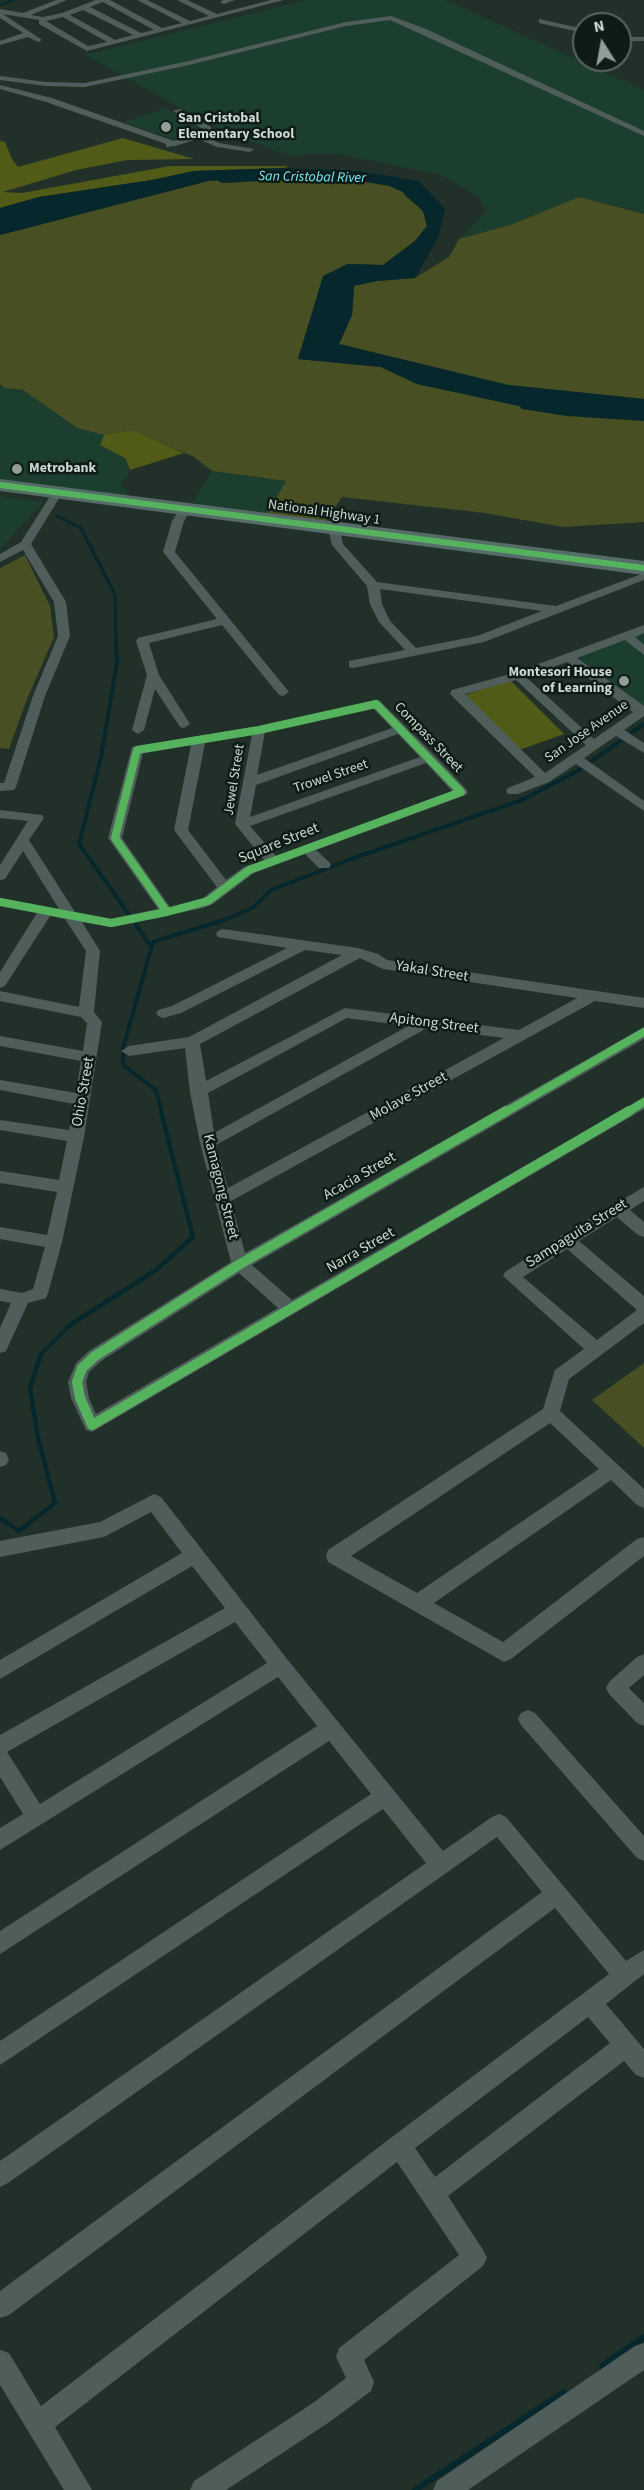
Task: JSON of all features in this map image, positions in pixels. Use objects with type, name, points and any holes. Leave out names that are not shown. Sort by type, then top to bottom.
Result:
[{"type":"highway","name":"National Highway 1","points":[[0,485],[644,568]]},
{"type":"street","points":[[26,14],[63,0]]},
{"type":"street","points":[[38,40],[4,21],[0,13],[26,14],[43,19],[64,15],[103,0],[160,30]]},
{"type":"street","points":[[141,0],[189,23]]},
{"type":"street","points":[[181,0],[216,16]]},
{"type":"street","points":[[43,19],[42,22],[87,49],[280,0]]},
{"type":"street","points":[[225,1],[240,10]]},
{"type":"street","points":[[83,7],[139,35]]},
{"type":"street","points":[[64,15],[114,42]]},
{"type":"street","points":[[0,78],[46,84],[85,85],[189,63],[346,24],[391,18],[644,134]]},
{"type":"street","points":[[542,21],[572,28]]},
{"type":"street","points":[[0,43],[29,34]]},
{"type":"street","points":[[0,87],[49,100],[172,144],[199,136],[208,129],[177,111]]},
{"type":"street","points":[[199,136],[217,145],[250,149]]},
{"type":"street","points":[[0,559],[25,544],[58,492]]},
{"type":"street","points":[[185,508],[178,521],[169,552],[283,692]]},
{"type":"street","points":[[333,529],[338,545],[373,585],[376,604],[385,622],[413,652]]},
{"type":"street","points":[[0,787],[9,788],[39,696],[64,636],[60,602],[25,544]]},
{"type":"street","points":[[353,664],[480,639],[644,576]]},
{"type":"street","points":[[373,585],[558,609]]},
{"type":"street","points":[[184,724],[153,675],[142,641],[224,621]]},
{"type":"street","points":[[544,779],[456,693],[518,676],[644,629]]},
{"type":"street","points":[[627,636],[644,651]]},
{"type":"street","points":[[568,657],[642,711]]},
{"type":"street","points":[[138,730],[153,675]]},
{"type":"street","points":[[518,676],[593,745]]},
{"type":"street","name":"Compass Street","points":[[259,729],[376,704],[461,792]]},
{"type":"street","name":"San Jose Avenue","points":[[513,791],[544,779],[642,711]]},
{"type":"street","points":[[167,912],[115,838],[137,750],[259,729]]},
{"type":"street","name":"Jewel Street","points":[[259,729],[242,824],[272,860]]},
{"type":"street","points":[[248,783],[401,729]]},
{"type":"street","points":[[615,729],[644,749]]},
{"type":"street","points":[[199,739],[180,830],[225,888]]},
{"type":"street","name":"Trowel Street","points":[[242,824],[429,758]]},
{"type":"street","points":[[575,758],[644,807]]},
{"type":"street","name":"Square Street","points":[[72,916],[111,923],[198,906],[249,870],[272,860],[461,792]]},
{"type":"street","points":[[0,814],[37,819],[0,876]]},
{"type":"street","name":"Ohio Street","points":[[0,1346],[22,1299],[40,1293],[54,1242],[76,1137],[95,1022],[87,1013],[93,951],[23,841]]},
{"type":"street","points":[[306,848],[324,865]]},
{"type":"street","points":[[0,902],[72,916]]},
{"type":"street","points":[[0,983],[46,911]]},
{"type":"street","name":"Yakal Street","points":[[223,934],[358,953],[391,966],[644,1003]]},
{"type":"street","points":[[163,1013],[176,1010],[304,945]]},
{"type":"street","points":[[129,1051],[192,1042],[358,953]]},
{"type":"street","name":"Molave Street","points":[[222,1199],[594,995]]},
{"type":"street","points":[[0,996],[87,1013]]},
{"type":"street","name":"Apitong Street","points":[[198,1092],[345,1013],[522,1035]]},
{"type":"street","points":[[208,1143],[425,1023]]},
{"type":"street","name":"Acacia Street","points":[[92,1425],[80,1398],[77,1382],[82,1368],[95,1356],[240,1264],[644,1032]]},
{"type":"street","points":[[0,1041],[90,1058]]},
{"type":"street","name":"Kamagong Street","points":[[192,1042],[198,1092],[208,1143],[240,1264]]},
{"type":"street","points":[[0,1085],[82,1100]]},
{"type":"street","name":"Narra Street","points":[[92,1425],[644,1102]]},
{"type":"street","points":[[0,1125],[76,1137]]},
{"type":"street","points":[[0,1177],[65,1187]]},
{"type":"street","name":"Sampaguita Street","points":[[595,1348],[511,1276],[644,1193]]},
{"type":"street","points":[[618,1209],[644,1231]]},
{"type":"street","points":[[0,1233],[54,1242]]},
{"type":"street","points":[[567,1240],[644,1306]]},
{"type":"street","points":[[240,1264],[291,1309]]},
{"type":"street","points":[[0,1296],[22,1299]]},
{"type":"street","points":[[644,1314],[561,1375],[551,1413],[335,1556],[504,1653],[644,1545]]},
{"type":"street","points":[[551,1413],[644,1500]]},
{"type":"street","points":[[418,1603],[612,1470]]},
{"type":"street","points":[[0,1550],[104,1529],[154,1502],[280,1665],[440,1864]]},
{"type":"street","points":[[0,1670],[195,1555]]},
{"type":"street","points":[[0,1746],[238,1610]]},
{"type":"street","points":[[644,1664],[616,1688],[644,1717]]},
{"type":"street","points":[[0,1840],[280,1665]]},
{"type":"street","points":[[528,1719],[644,1851]]},
{"type":"street","points":[[0,1943],[331,1728]]},
{"type":"street","points":[[0,1759],[38,1817]]},
{"type":"street","points":[[0,2054],[386,1796]]},
{"type":"street","points":[[0,2175],[499,1824],[625,1976]]},
{"type":"street","points":[[0,2306],[557,1893]]},
{"type":"street","points":[[38,2424],[400,2145],[644,1961]]},
{"type":"street","points":[[590,2002],[644,2067]]},
{"type":"street","points":[[432,2194],[626,2045]]},
{"type":"street","points":[[203,2490],[322,2412],[362,2382],[348,2357],[475,2258],[400,2145]]},
{"type":"street","points":[[446,2490],[644,2355]]},
{"type":"street","points":[[0,2362],[79,2490]]},
{"type":"shaded area","points":[[306,0],[445,0],[572,57],[572,72],[604,72],[644,90],[644,214],[579,197],[510,225],[459,239],[487,211],[476,195],[440,175],[338,154],[307,154],[293,157],[218,129],[86,55]]},
{"type":"shaded area","name":"San Cristobal Elementary School","points":[[165,108],[203,131],[176,140],[123,122]]},
{"type":"shaded area","points":[[293,174],[369,178],[397,183],[405,195],[423,211],[427,226],[415,241],[383,265],[347,264],[311,317],[298,359],[381,367],[417,384],[524,407],[644,417],[644,522],[563,527],[485,513],[342,497],[325,522],[266,515],[286,481],[212,471],[194,457],[133,430],[104,435],[77,428],[23,390],[5,388],[0,384],[0,235],[208,181]]},
{"type":"shaded area","points":[[579,197],[644,214],[644,399],[508,385],[339,344],[352,315],[354,285],[415,278],[449,257],[459,239],[510,225]]},
{"type":"shaded area","points":[[0,384],[5,388],[23,390],[77,428],[104,435],[101,445],[125,458],[129,474],[120,485],[129,492],[125,496],[0,479]]},
{"type":"shaded area","points":[[212,471],[286,481],[266,515],[197,506],[193,502]]},
{"type":"shaded area","points":[[0,496],[43,502],[0,549]]},
{"type":"shaded area","points":[[25,555],[50,606],[54,637],[27,699],[9,749],[0,748],[0,568]]},
{"type":"shaded area","name":"Montesori House of Learning","points":[[644,631],[644,704],[639,707],[575,659]]},
{"type":"shaded area","points":[[644,1363],[644,1448],[592,1400]]},
{"type":"green space","points":[[123,138],[194,159],[127,160],[76,170],[3,192],[22,193],[170,166],[289,166],[194,171],[152,180],[39,197],[0,208],[0,141],[5,142],[18,167]]},
{"type":"green space","points":[[133,430],[184,453],[130,470],[125,458],[100,445],[104,435]]},
{"type":"green space","points":[[510,680],[564,734],[519,750],[462,696]]},
{"type":"water","points":[[284,168],[357,171],[419,181],[445,209],[438,238],[415,278],[377,281],[354,286],[352,315],[339,344],[508,385],[644,399],[644,417],[524,407],[417,384],[381,367],[298,359],[323,276],[347,264],[383,265],[415,241],[427,226],[423,211],[405,195],[397,183],[369,178],[293,174],[208,181],[0,235],[0,208],[39,197],[152,180],[194,171]]},
{"type":"waterway","points":[[0,5],[13,0]]},
{"type":"waterway","name":"San Cristobal River","points":[[222,179],[281,176],[360,177],[392,182],[413,191],[429,209]]},
{"type":"waterway","name":"San Cristobal River","points":[[528,405],[567,411],[644,416]]},
{"type":"waterway","points":[[57,516],[81,528],[115,595],[116,645]]},
{"type":"waterway","points":[[116,644],[117,662],[101,757],[79,844],[128,913]]},
{"type":"waterway","points":[[632,732],[644,724]]},
{"type":"waterway","points":[[152,947],[153,942],[227,919],[254,907],[271,890],[351,859],[522,800],[579,770],[623,739]]},
{"type":"waterway","points":[[136,925],[152,947]]},
{"type":"waterway","points":[[152,947],[123,1048],[123,1065],[156,1090],[162,1113]]},
{"type":"waterway","points":[[0,1518],[19,1531],[55,1503],[38,1438],[30,1388],[41,1354],[70,1325],[156,1270],[193,1237],[161,1111]]},
{"type":"waterway","points":[[602,2366],[644,2337]]},
{"type":"waterway","points":[[415,2490],[564,2392]]},
{"type":"cycle path","points":[[0,485],[644,568]]},
{"type":"cycle path","points":[[0,902],[111,923],[125,921],[198,905],[208,901],[249,870],[461,792],[376,704],[259,730],[137,750],[115,838],[167,912]]},
{"type":"cycle path","points":[[644,1032],[240,1264],[95,1356],[82,1368],[77,1382],[80,1398],[92,1425],[644,1102]]},
{"type":"place","name":"San Cristobal Elementary School","points":[[166,127]]},
{"type":"place","name":"Metrobank","points":[[17,469]]},
{"type":"place","name":"Montesori House of Learning","points":[[624,681]]}]
